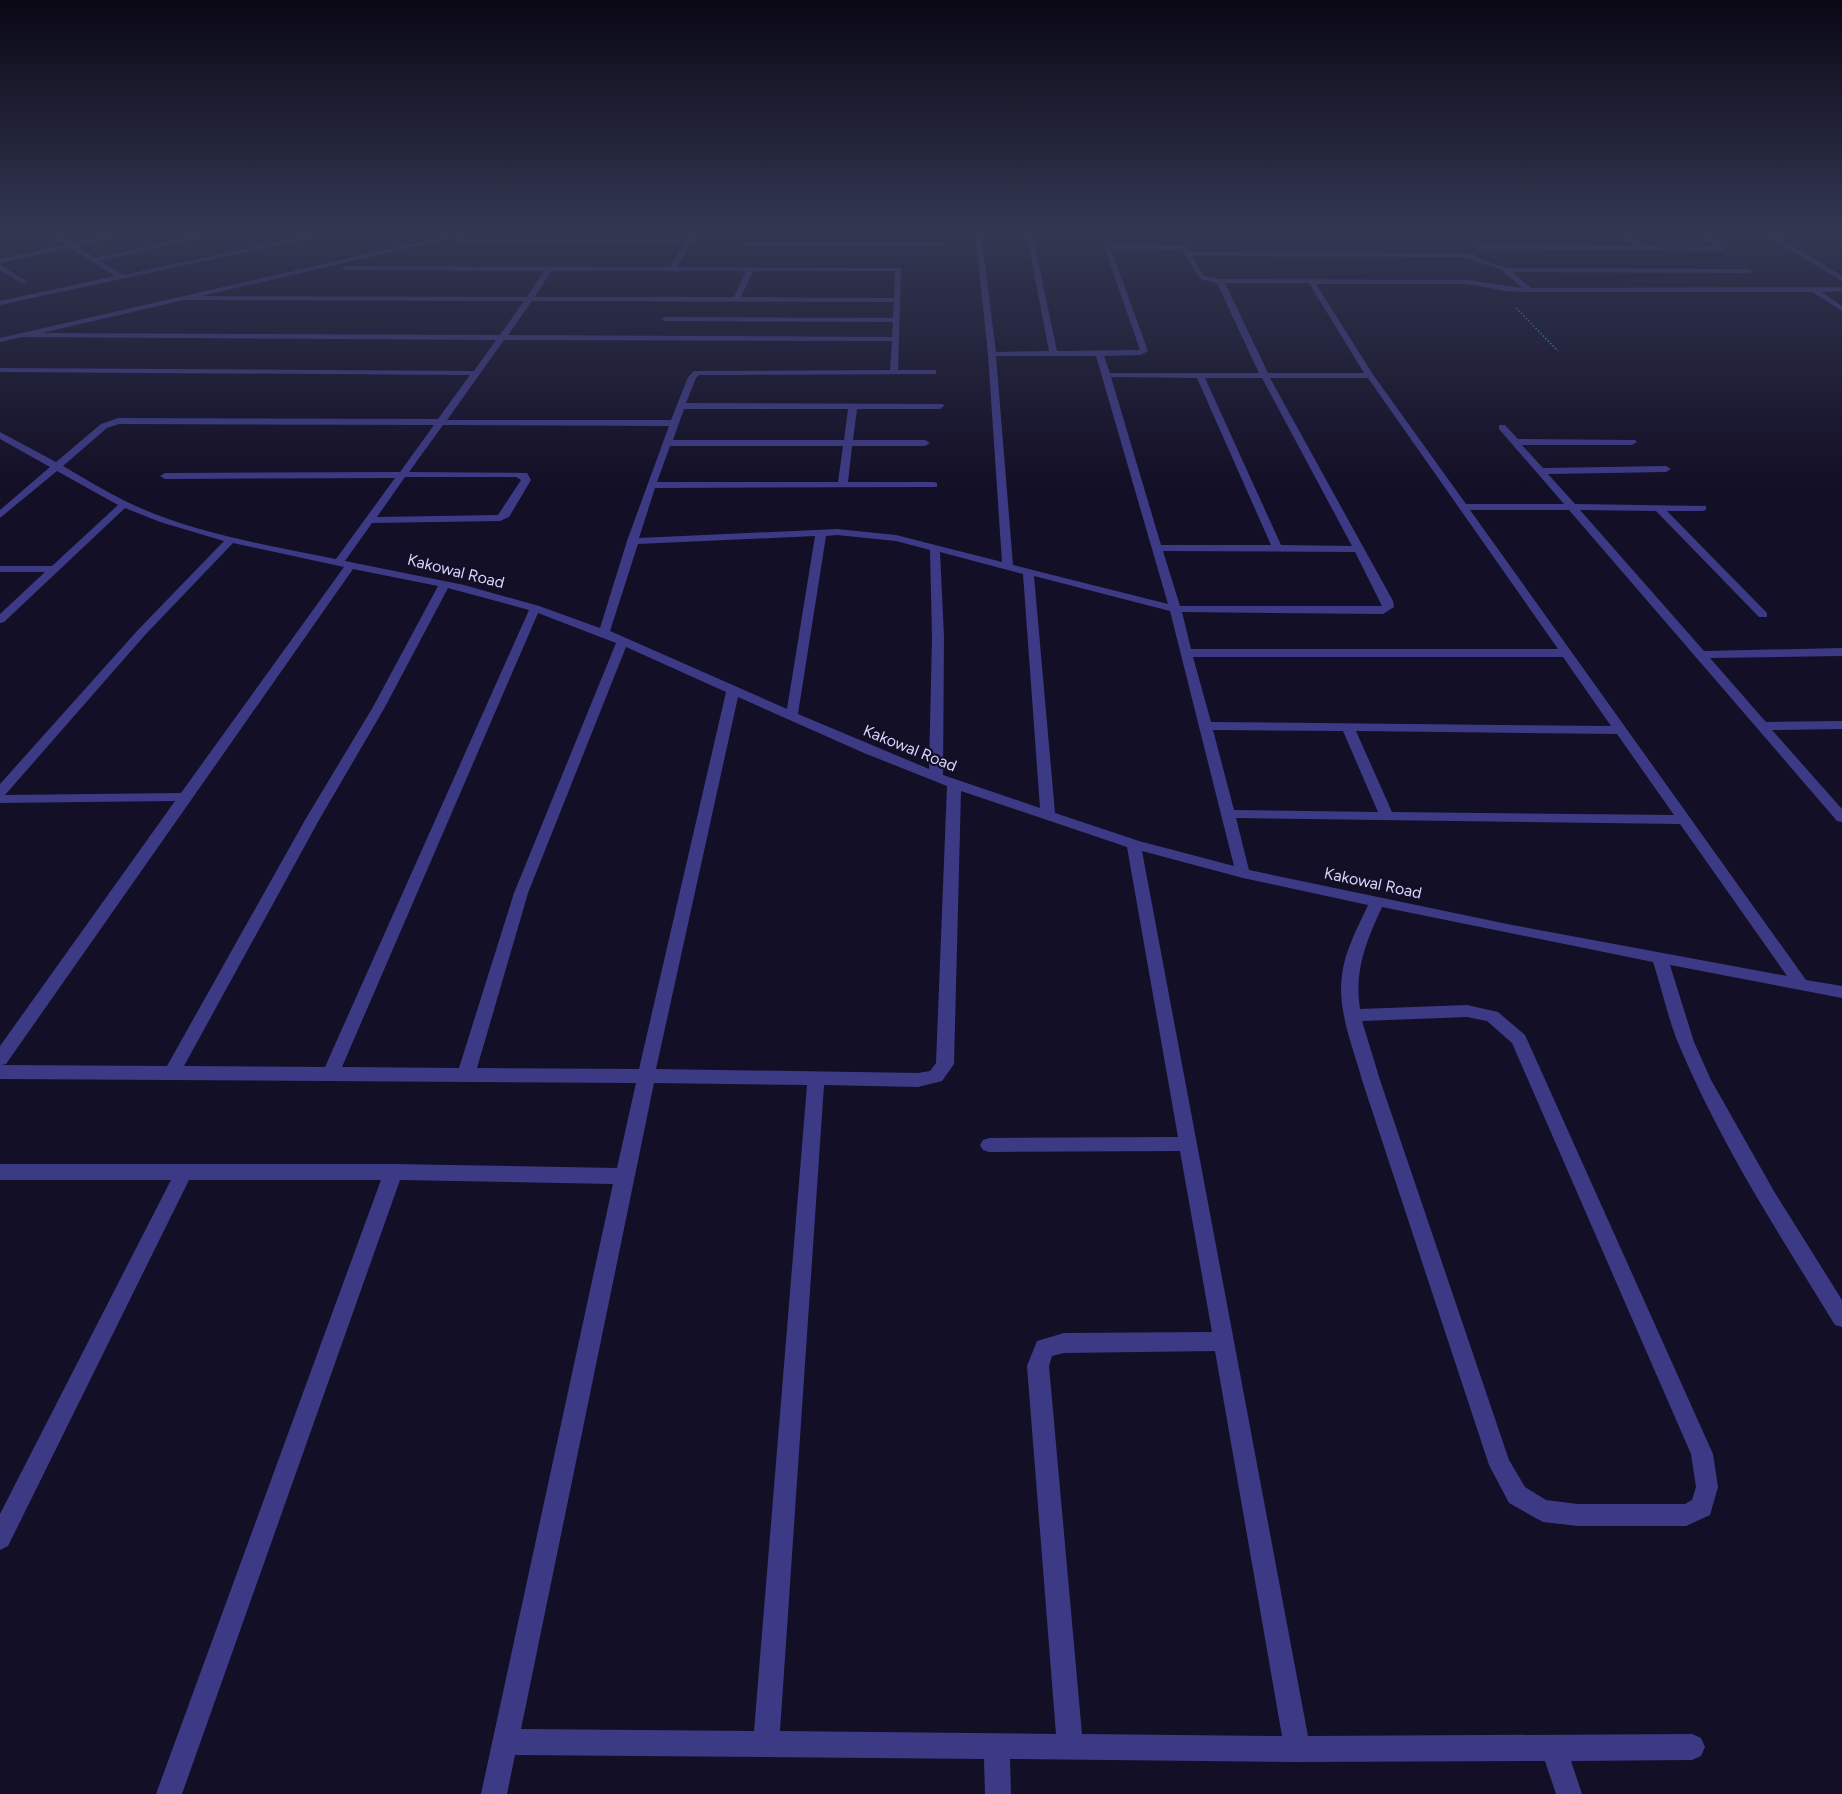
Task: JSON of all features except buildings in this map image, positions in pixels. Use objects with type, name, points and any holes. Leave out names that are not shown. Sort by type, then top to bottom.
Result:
[{"type":"street","points":[[0,340],[100,317]]},
{"type":"street","points":[[0,1059],[185,797],[345,563],[369,520],[517,317]]},
{"type":"street","points":[[894,372],[897,317]]},
{"type":"street","points":[[988,317],[1008,567]]},
{"type":"street","points":[[1046,317],[1054,355]]},
{"type":"street","points":[[992,354],[1134,354],[1144,351],[1132,317]]},
{"type":"street","points":[[632,541],[868,533],[935,547],[1175,609],[1383,611],[1388,608],[1387,601],[1264,374],[1237,317]]},
{"type":"street","points":[[1333,317],[1370,376],[1461,507],[1801,984]]},
{"type":"street","points":[[665,320],[897,320]]},
{"type":"street","points":[[22,335],[503,336],[693,340],[896,339]]},
{"type":"street","points":[[1100,354],[1175,609],[1244,873]]},
{"type":"street","points":[[0,370],[476,373]]},
{"type":"street","points":[[604,633],[651,485],[692,377],[705,372],[933,372]]},
{"type":"street","points":[[1106,375],[1370,376]]},
{"type":"street","points":[[1200,375],[1277,548]]},
{"type":"street","points":[[682,406],[940,406]]},
{"type":"street","points":[[843,484],[853,406]]},
{"type":"street","points":[[0,515],[104,426],[118,421],[674,423]]},
{"type":"street","points":[[1502,427],[1762,726],[1837,806],[1842,818]]},
{"type":"street","name":"Kakowal Road","points":[[0,435],[58,465],[124,504],[190,529],[230,540],[444,584],[535,608],[623,641],[869,750],[936,777],[1134,844],[1244,873],[1512,930],[1801,984],[1839,996]]},
{"type":"street","points":[[1516,442],[1632,442]]},
{"type":"street","points":[[667,443],[925,443]]},
{"type":"street","points":[[1540,471],[1666,470]]},
{"type":"street","points":[[165,476],[516,474],[524,476],[526,480],[506,515],[500,518],[369,520]]},
{"type":"street","points":[[651,485],[934,485]]},
{"type":"street","points":[[0,620],[124,504]]},
{"type":"street","points":[[1461,507],[1702,508]]},
{"type":"street","points":[[1659,508],[1763,615]]},
{"type":"street","points":[[792,715],[821,533]]},
{"type":"street","points":[[0,792],[141,633],[230,540]]},
{"type":"street","points":[[935,547],[938,638],[936,777]]},
{"type":"street","points":[[1156,548],[1358,549]]},
{"type":"street","points":[[0,569],[54,569]]},
{"type":"street","points":[[1028,572],[1048,816]]},
{"type":"street","points":[[172,1074],[306,830],[379,707],[444,584]]},
{"type":"street","points":[[330,1075],[535,608]]},
{"type":"street","points":[[466,1075],[521,893],[623,641]]},
{"type":"street","points":[[1701,655],[1842,652]]},
{"type":"street","points":[[1187,653],[1566,653]]},
{"type":"street","points":[[494,1794],[624,1176],[733,689]]},
{"type":"street","points":[[1762,726],[1842,725]]},
{"type":"street","points":[[1206,726],[1621,730]]},
{"type":"street","points":[[1348,728],[1386,815]]},
{"type":"street","points":[[0,1072],[918,1080],[936,1076],[945,1064],[954,784]]},
{"type":"street","points":[[0,799],[185,797]]},
{"type":"street","points":[[1229,813],[1685,820]]},
{"type":"street","points":[[1134,844],[1297,1749]]},
{"type":"street","points":[[1353,1016],[1467,1011],[1492,1016],[1519,1039],[1702,1454],[1707,1487],[1702,1507],[1686,1515],[1578,1515],[1543,1511],[1517,1495],[1496,1453],[1371,1080],[1353,1016],[1349,983],[1361,937],[1377,901]]},
{"type":"street","points":[[1660,957],[1686,1042],[1703,1081],[1768,1199],[1842,1318]]},
{"type":"street","points":[[766,1745],[816,1078]]},
{"type":"street","points":[[989,1145],[1188,1144]]},
{"type":"street","points":[[0,1172],[183,1174],[393,1172],[624,1176]]},
{"type":"street","points":[[169,1794],[393,1172]]},
{"type":"street","points":[[0,1538],[183,1174]]},
{"type":"street","points":[[1070,1748],[1038,1366],[1044,1348],[1064,1343],[1224,1341]]},
{"type":"street","points":[[505,1742],[1070,1748],[1692,1748]]},
{"type":"street","points":[[997,1747],[998,1794]]},
{"type":"street","points":[[1553,1747],[1569,1794]]},
{"type":"path","points":[[1525,317],[1558,351]]}]
